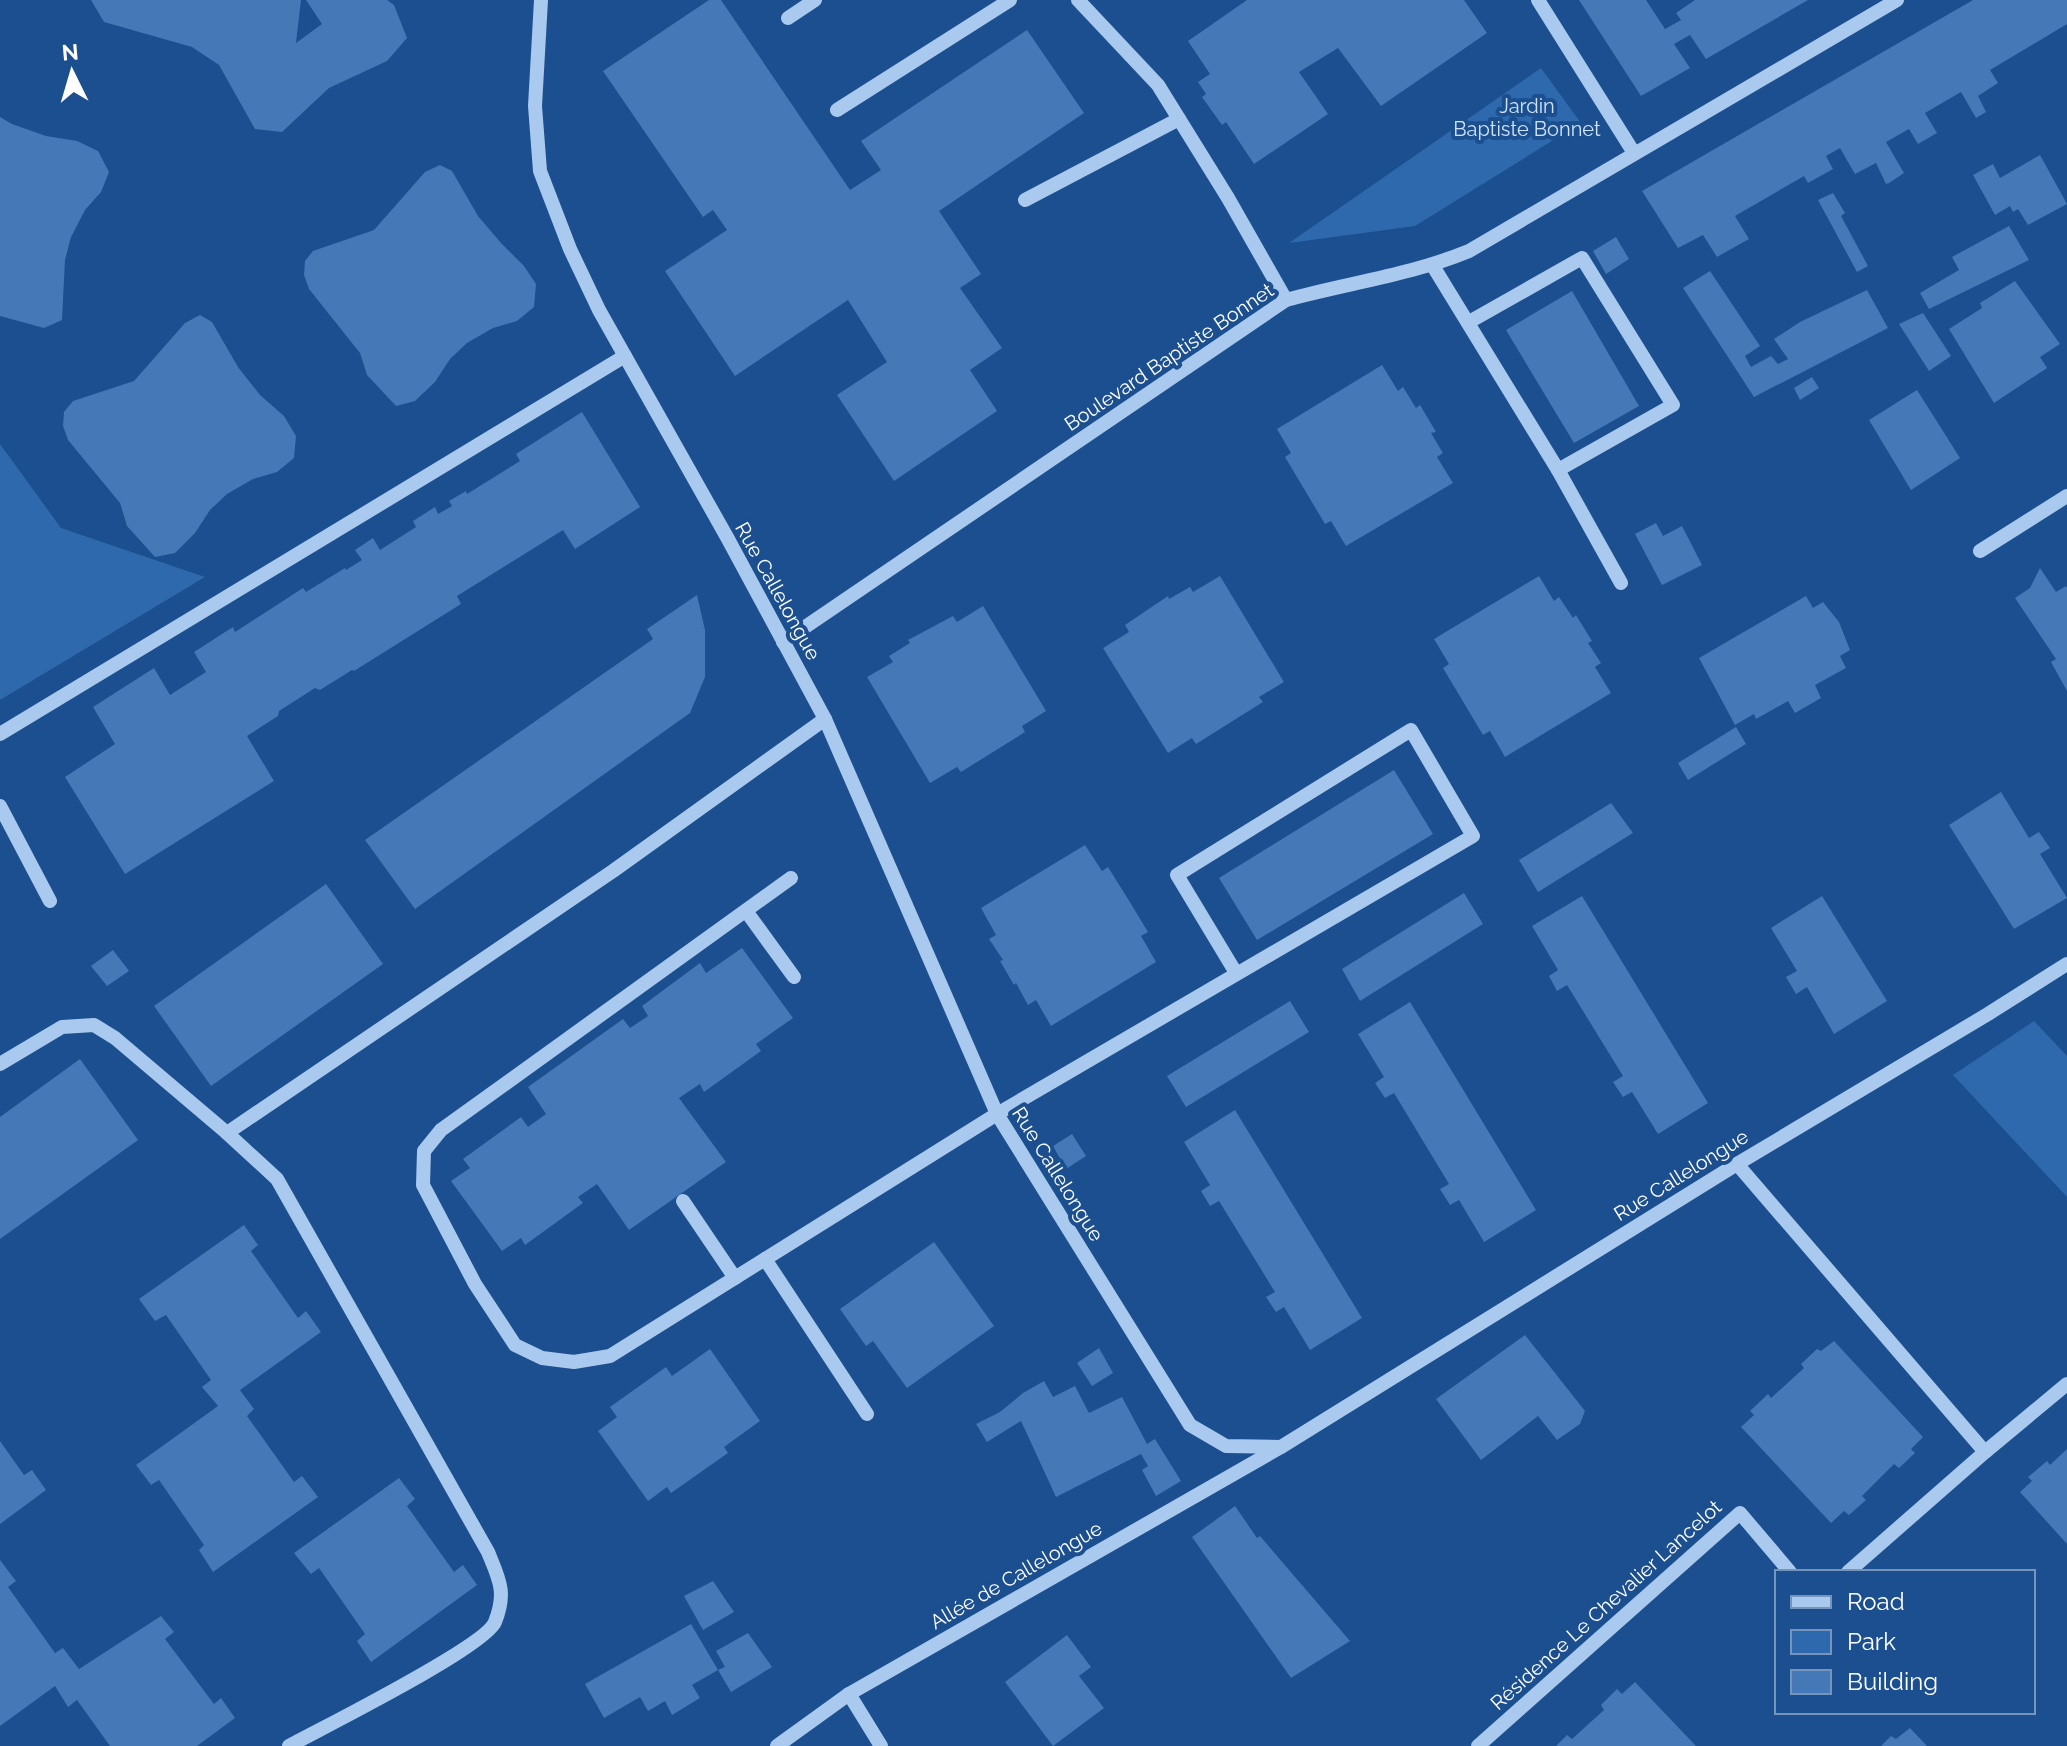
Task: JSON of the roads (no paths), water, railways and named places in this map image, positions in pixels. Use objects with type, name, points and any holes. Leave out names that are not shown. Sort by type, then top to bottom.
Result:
[{"type":"street","name":"Rue Callelongue","points":[[541,0],[535,106],[540,171],[570,249],[599,310],[825,719],[997,1114],[1190,1425],[1226,1446],[1281,1447],[2067,964]]},
{"type":"street","points":[[788,18],[815,0]]},
{"type":"street","points":[[837,110],[1010,0]]},
{"type":"street","points":[[1078,0],[1158,85],[1286,300]]},
{"type":"street","points":[[1538,0],[1634,153]]},
{"type":"street","name":"Boulevard Baptiste Bonnet","points":[[783,642],[830,613],[1286,300],[1433,266],[1469,251],[1897,0]]},
{"type":"street","points":[[1025,200],[1179,119]]},
{"type":"street","points":[[1469,322],[1582,258],[1673,405],[1558,470]]},
{"type":"street","points":[[1433,266],[1558,470],[1621,583]]},
{"type":"street","points":[[0,734],[625,356]]},
{"type":"street","points":[[1980,551],[2067,496]]},
{"type":"street","points":[[227,1133],[613,871],[825,719]]},
{"type":"street","points":[[791,878],[441,1130],[424,1151],[423,1185],[475,1284],[515,1345],[542,1358],[574,1362],[610,1356],[997,1114],[1473,836],[1411,730],[1177,875],[1236,973]]},
{"type":"street","points":[[0,806],[50,901]]},
{"type":"street","points":[[746,911],[794,977]]},
{"type":"street","points":[[0,1064],[62,1027],[94,1025],[115,1038],[277,1179],[488,1552],[503,1588],[495,1625],[466,1650],[289,1746]]},
{"type":"street","points":[[1737,1164],[1985,1452]]},
{"type":"street","points":[[683,1201],[735,1278]]},
{"type":"street","points":[[765,1259],[867,1414]]},
{"type":"street","points":[[1850,1570],[2067,1384]]},
{"type":"street","name":"Allée de Callelongue","points":[[777,1746],[849,1694],[1281,1447]]},
{"type":"street","name":"Résidence Le Chevalier Lancelot","points":[[1478,1746],[1740,1513],[1788,1570]]},
{"type":"street","points":[[849,1694],[881,1746]]},
{"type":"park label","name":"Jardin Baptiste Bonnet","points":[[1527,118]]}]
